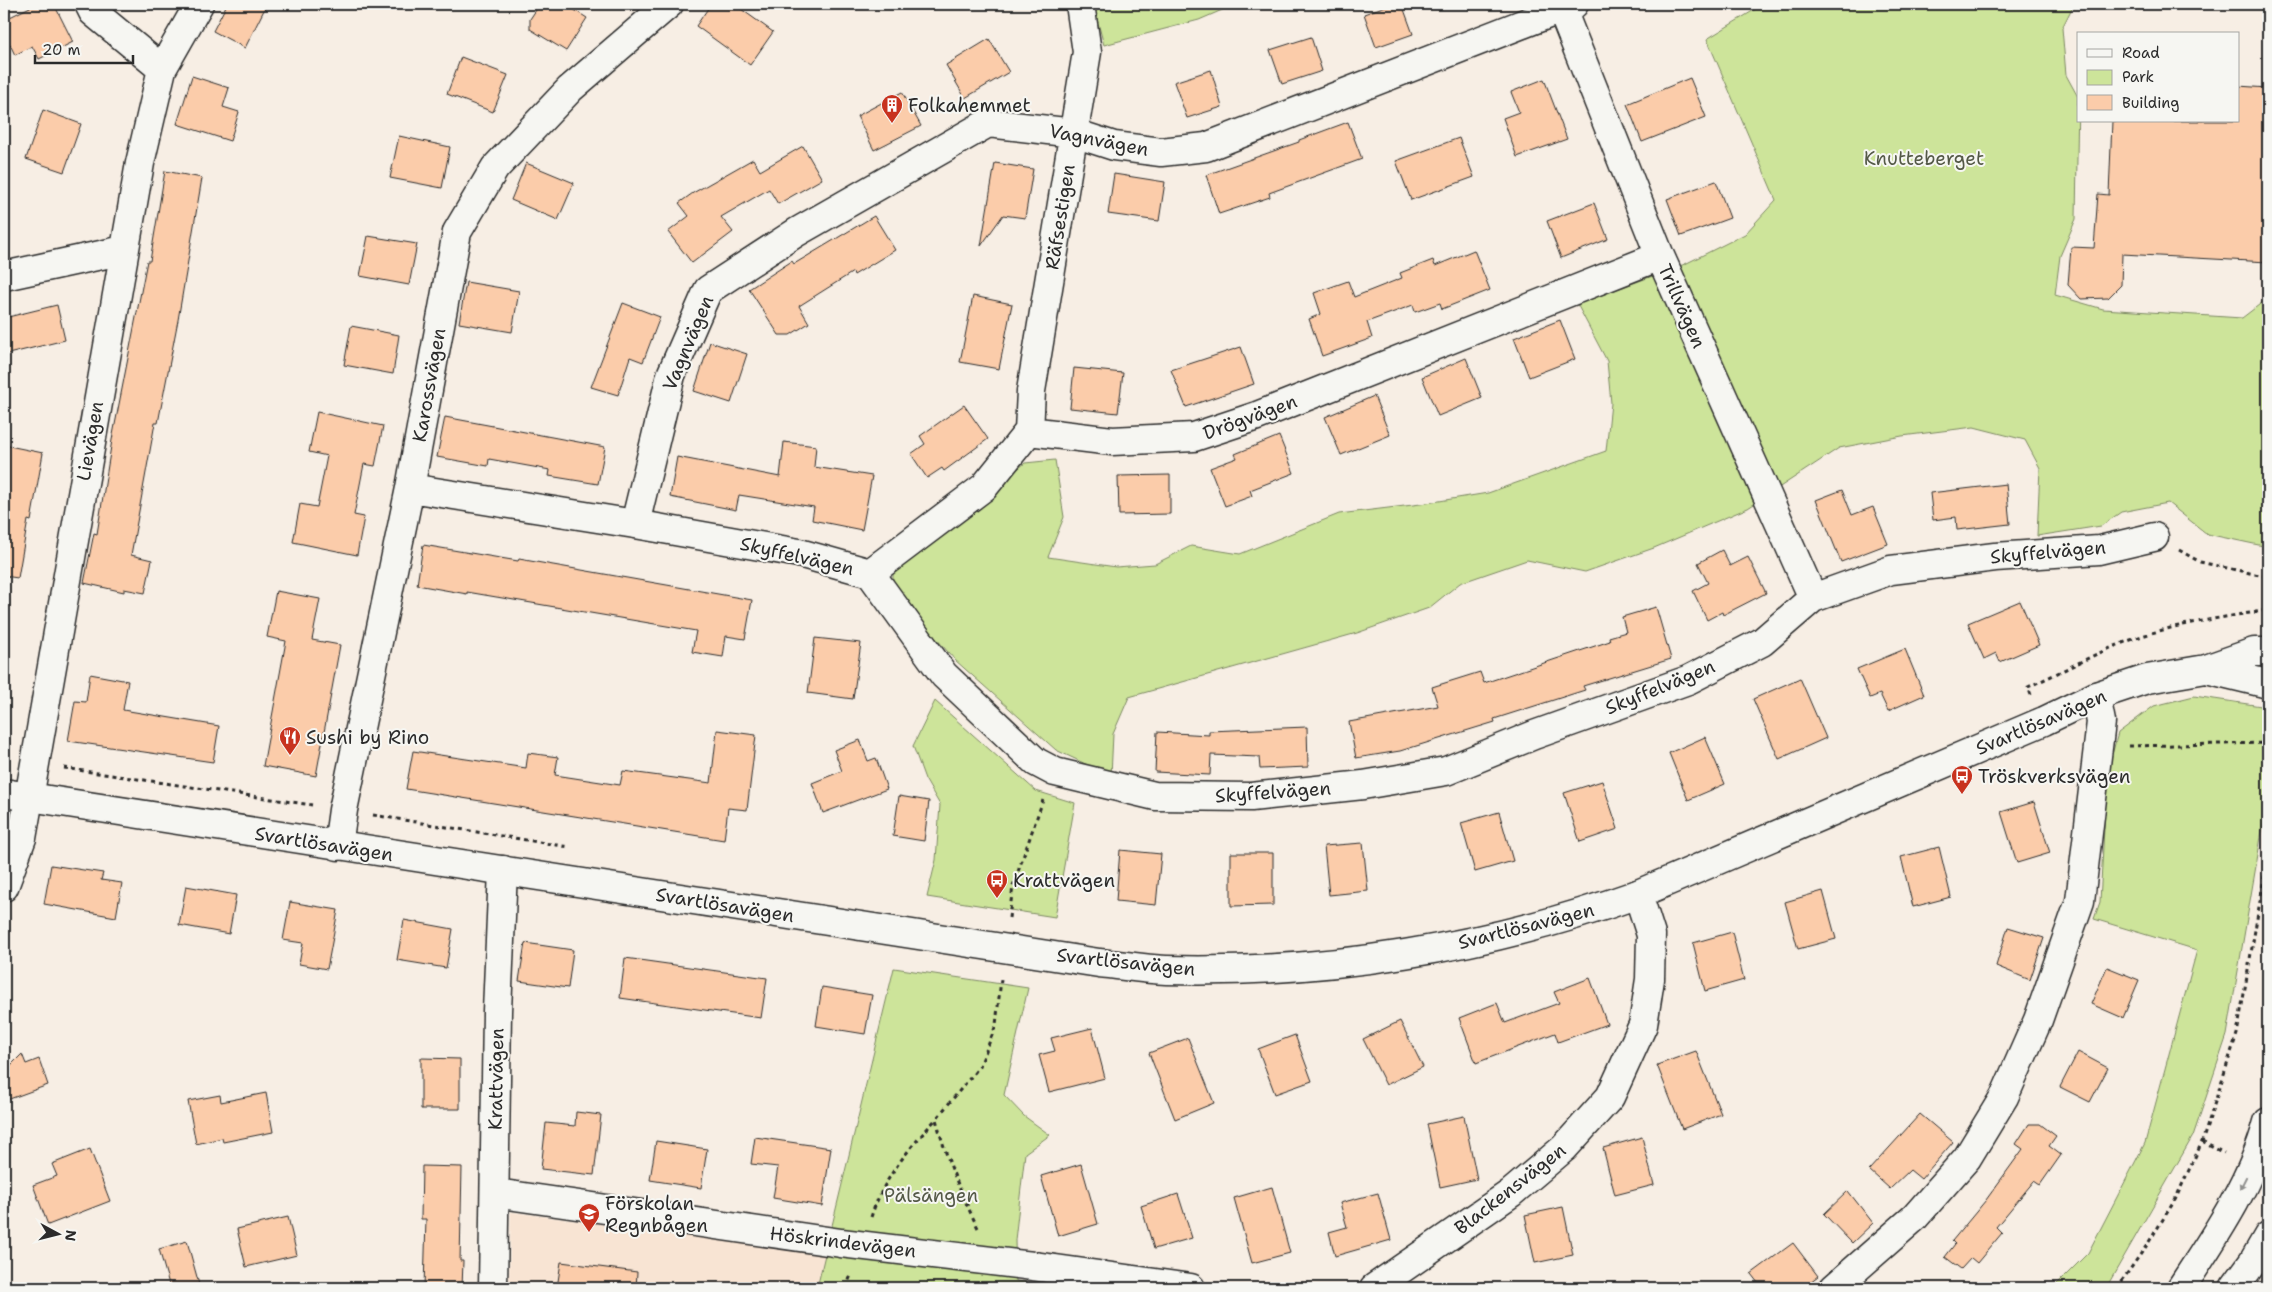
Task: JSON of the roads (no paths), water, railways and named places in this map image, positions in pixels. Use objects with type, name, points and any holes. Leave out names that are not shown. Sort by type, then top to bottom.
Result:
[{"type":"street","points":[[89,4],[93,12],[162,69]]},
{"type":"street","name":"Lievägen","points":[[4,887],[22,838],[16,795],[34,764],[140,163],[162,69],[199,4]]},
{"type":"street","name":"Karossvägen","points":[[338,846],[343,810],[410,488],[457,232],[495,168],[570,89],[669,4]]},
{"type":"street","name":"Räfsestigen","points":[[1029,430],[1031,391],[1087,52],[1080,4]]},
{"type":"street","name":"Vagnvägen","points":[[635,524],[671,375],[708,290],[797,232],[988,123],[1074,133],[1114,146],[1161,152],[1206,147],[1568,7]]},
{"type":"street","name":"Trillvägen","points":[[1568,7],[1660,256],[1813,598]]},
{"type":"street","points":[[4,276],[124,250]]},
{"type":"street","name":"Drögvägen","points":[[1029,430],[1112,441],[1194,437],[1257,416],[1660,256]]},
{"type":"street","points":[[870,573],[984,487],[1029,430]]},
{"type":"street","name":"Skyffelvägen","points":[[410,488],[635,524],[799,553],[870,573],[944,675],[1036,762],[1055,772],[1155,796],[1251,797],[1364,785],[1446,771],[1534,735],[1688,680],[1762,642],[1813,598],[1891,570],[1996,557],[2099,550],[2154,537]]},
{"type":"street","name":"Svartlösavägen","points":[[16,795],[1005,948],[1164,970],[1271,970],[1361,960],[1485,940],[1579,915],[1638,894],[2026,728],[2096,696],[2147,679],[2206,668],[2254,652],[2268,652]]},
{"type":"street","name":"Svartlösavägen","points":[[2206,668],[2268,684]]},
{"type":"street","points":[[1834,1288],[1922,1210],[1967,1158],[2004,1097],[2038,1020],[2080,901],[2101,722],[2096,696]]},
{"type":"street","name":"Krattvägen","points":[[493,1288],[497,1002],[504,870]]},
{"type":"street","name":"Blackensvägen","points":[[1374,1288],[1511,1193],[1564,1148],[1610,1097],[1643,1025],[1650,978],[1650,935],[1638,894]]},
{"type":"street","points":[[2182,1288],[2224,1221],[2252,1166],[2268,1122]]},
{"type":"street","name":"Höskrindevägen","points":[[495,1193],[861,1245],[1191,1288]]},
{"type":"street","points":[[2234,1288],[2253,1262],[2268,1236]]},
{"type":"place","name":"Folkahemmet","points":[[892,124]]},
{"type":"place","name":"Sushi by Rino","points":[[290,756]]},
{"type":"place","name":"Tröskverksvägen","points":[[1962,795]]},
{"type":"place","name":"Krattvägen","points":[[997,899]]},
{"type":"place","name":"Förskolan Regnbågen","points":[[589,1233]]},
{"type":"park label","name":"Knutteberget","points":[[1924,158]]},
{"type":"park label","name":"Pälsängen","points":[[931,1195]]}]
